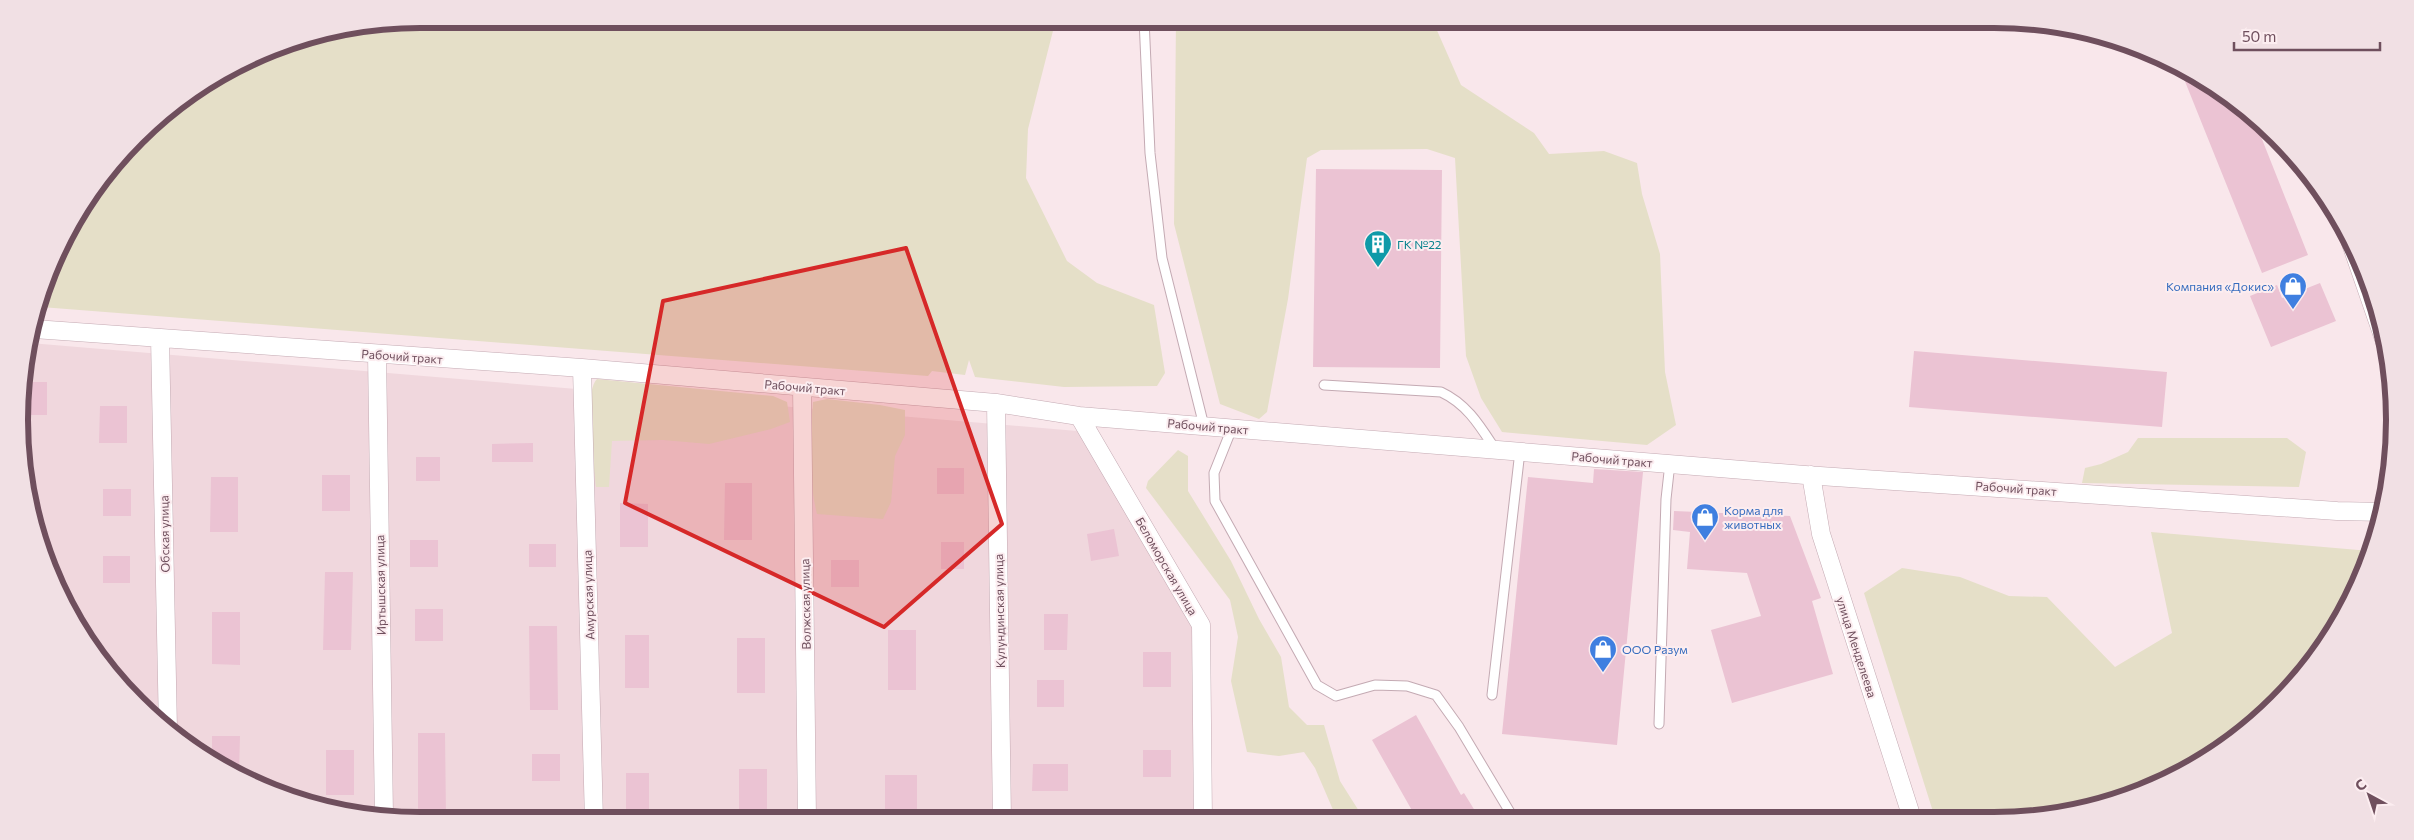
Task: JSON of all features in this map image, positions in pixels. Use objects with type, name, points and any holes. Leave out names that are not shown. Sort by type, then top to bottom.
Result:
[{"type":"street","name":"Рабочий тракт","points":[[38,329],[582,368],[996,403],[1079,416],[1811,475],[2337,511],[2375,512]]},
{"type":"street","name":"Обская улица","points":[[160,338],[168,720]]},
{"type":"street","name":"Иртышская улица","points":[[377,354],[384,811]]},
{"type":"street","name":"Амурская улица","points":[[582,368],[594,812]]},
{"type":"street","name":"Волжская улица","points":[[802,387],[807,812]]},
{"type":"street","name":"Кулундинская улица","points":[[996,403],[1002,812]]},
{"type":"street","name":"Беломорская улица","points":[[1079,416],[1201,624],[1203,812]]},
{"type":"street","name":"улица Менделеева","points":[[1811,475],[1821,534],[1910,812]]},
{"type":"lane","points":[[1144,28],[1150,153],[1162,258],[1204,426]]},
{"type":"lane","points":[[1324,385],[1441,392],[1457,400],[1474,418],[1495,449]]},
{"type":"lane","points":[[1232,428],[1214,473],[1215,501],[1316,685],[1336,696],[1376,685],[1407,686],[1436,695],[1459,727],[1510,812]]},
{"type":"lane","points":[[1492,695],[1520,451]]},
{"type":"lane","points":[[1659,724],[1666,508],[1670,463]]},
{"type":"highlighted area","points":[[906,248],[1002,524],[884,627],[625,503],[663,301]]},
{"type":"shaded area","points":[[394,28],[1054,28],[1028,129],[1026,178],[1067,261],[1097,283],[1154,305],[1165,373],[1157,386],[1064,387],[975,377],[969,360],[965,375],[932,371],[928,376],[44,307],[57,270],[80,224],[109,181],[142,142],[181,109],[224,80],[270,57],[318,41],[343,35]]},
{"type":"shaded area","points":[[1176,28],[1436,28],[1461,85],[1534,133],[1549,154],[1604,151],[1637,163],[1642,194],[1660,254],[1665,372],[1676,425],[1647,445],[1502,432],[1481,398],[1466,356],[1455,158],[1427,149],[1321,150],[1307,158],[1288,299],[1267,412],[1259,419],[1220,404],[1174,224]]},
{"type":"shaded area","points":[[35,343],[1077,431],[1192,624],[1194,812],[394,812],[343,805],[318,799],[270,783],[246,772],[224,760],[181,731],[142,698],[125,679],[80,616],[57,570],[48,546],[35,497],[28,446],[28,394]]},
{"type":"shaded area","points":[[597,379],[773,396],[787,402],[790,422],[771,429],[709,444],[663,440],[612,441],[609,487],[596,487],[590,413],[593,386]]},
{"type":"shaded area","points":[[827,399],[905,410],[905,435],[895,456],[891,502],[883,519],[817,514],[811,472],[813,402]]},
{"type":"shaded area","points":[[2138,438],[2287,438],[2306,452],[2299,487],[2082,483],[2085,468],[2101,464],[2128,452]]},
{"type":"shaded area","points":[[1178,450],[1188,456],[1188,491],[1231,561],[1259,619],[1281,657],[1289,707],[1307,725],[1324,725],[1340,781],[1360,812],[1334,812],[1315,768],[1304,752],[1279,756],[1247,752],[1231,681],[1238,637],[1230,600],[1146,488],[1148,481]]},
{"type":"shaded area","points":[[2151,532],[2364,551],[2346,594],[2334,616],[2305,659],[2272,698],[2233,731],[2190,760],[2144,783],[2120,792],[2071,805],[2020,812],[1933,812],[1864,593],[1902,568],[1960,577],[2009,596],[2047,597],[2115,667],[2172,633]]},
{"type":"building","points":[[2183,76],[2212,94],[2258,130],[2308,255],[2262,273]]},
{"type":"building","name":"ГК №22","points":[[1316,169],[1442,170],[1440,368],[1313,367]]},
{"type":"building","name":"Компания «Докис»","points":[[2320,283],[2336,321],[2271,347],[2250,296],[2277,285],[2282,298]]},
{"type":"building","points":[[1914,351],[2167,372],[2162,427],[1909,407]]},
{"type":"building","points":[[29,382],[47,382],[47,415],[28,415]]},
{"type":"building","points":[[100,406],[127,406],[127,443],[99,443]]},
{"type":"building","points":[[533,443],[533,462],[492,462],[492,444]]},
{"type":"building","points":[[416,457],[440,457],[440,481],[416,481]]},
{"type":"building","points":[[937,468],[964,468],[964,494],[937,494]]},
{"type":"building","points":[[1594,469],[1643,472],[1617,745],[1502,734],[1528,477],[1593,483]]},
{"type":"building","points":[[322,475],[350,475],[350,511],[322,511]]},
{"type":"building","points":[[211,477],[238,477],[238,532],[210,532]]},
{"type":"building","points":[[725,483],[752,483],[752,540],[724,540]]},
{"type":"building","points":[[103,489],[131,489],[131,516],[103,516]]},
{"type":"building","points":[[620,503],[648,504],[648,547],[620,547]]},
{"type":"building","points":[[1674,511],[1790,516],[1821,598],[1812,601],[1833,674],[1732,703],[1711,630],[1761,616],[1747,573],[1687,569],[1690,532],[1673,530]]},
{"type":"building","points":[[1114,529],[1119,556],[1091,561],[1087,534]]},
{"type":"building","points":[[410,540],[438,540],[438,567],[410,567]]},
{"type":"building","points":[[941,542],[964,542],[964,569],[941,569]]},
{"type":"building","points":[[529,544],[556,544],[556,567],[529,567]]},
{"type":"building","points":[[103,556],[130,556],[130,583],[103,583]]},
{"type":"building","points":[[831,560],[859,560],[859,587],[831,587]]},
{"type":"building","points":[[325,572],[353,572],[351,650],[323,650]]},
{"type":"building","points":[[415,609],[443,609],[443,641],[415,641]]},
{"type":"building","points":[[212,612],[240,612],[240,665],[212,664]]},
{"type":"building","points":[[1044,614],[1068,614],[1067,650],[1044,650]]},
{"type":"building","points":[[529,626],[557,626],[558,710],[530,710]]},
{"type":"building","points":[[888,630],[916,630],[916,690],[888,690]]},
{"type":"building","points":[[625,635],[649,635],[649,688],[625,688]]},
{"type":"building","points":[[737,638],[765,638],[765,693],[737,693]]},
{"type":"building","points":[[1143,652],[1171,652],[1171,687],[1143,687]]},
{"type":"building","points":[[1037,680],[1064,680],[1064,707],[1037,707]]},
{"type":"building","points":[[1416,715],[1461,795],[1464,793],[1476,812],[1413,812],[1372,740]]},
{"type":"building","points":[[418,733],[445,733],[446,812],[418,812]]},
{"type":"building","points":[[212,736],[240,736],[239,768],[212,752]]},
{"type":"building","points":[[326,750],[354,750],[354,795],[326,795]]},
{"type":"building","points":[[1143,750],[1171,750],[1171,777],[1143,777]]},
{"type":"building","points":[[532,754],[560,754],[560,781],[532,781]]},
{"type":"building","points":[[1033,764],[1068,764],[1068,791],[1032,791]]},
{"type":"building","points":[[739,769],[767,769],[767,812],[739,812]]},
{"type":"building","points":[[626,773],[649,773],[649,812],[626,812]]},
{"type":"building","points":[[885,775],[917,775],[917,812],[885,812]]},
{"type":"place","name":"ГК №22","points":[[1378,268]]},
{"type":"place","name":"Компания «Докис»","points":[[2293,310]]},
{"type":"place","name":"Корма для животных","points":[[1705,541]]},
{"type":"place","name":"ООО Разум","points":[[1603,673]]}]
